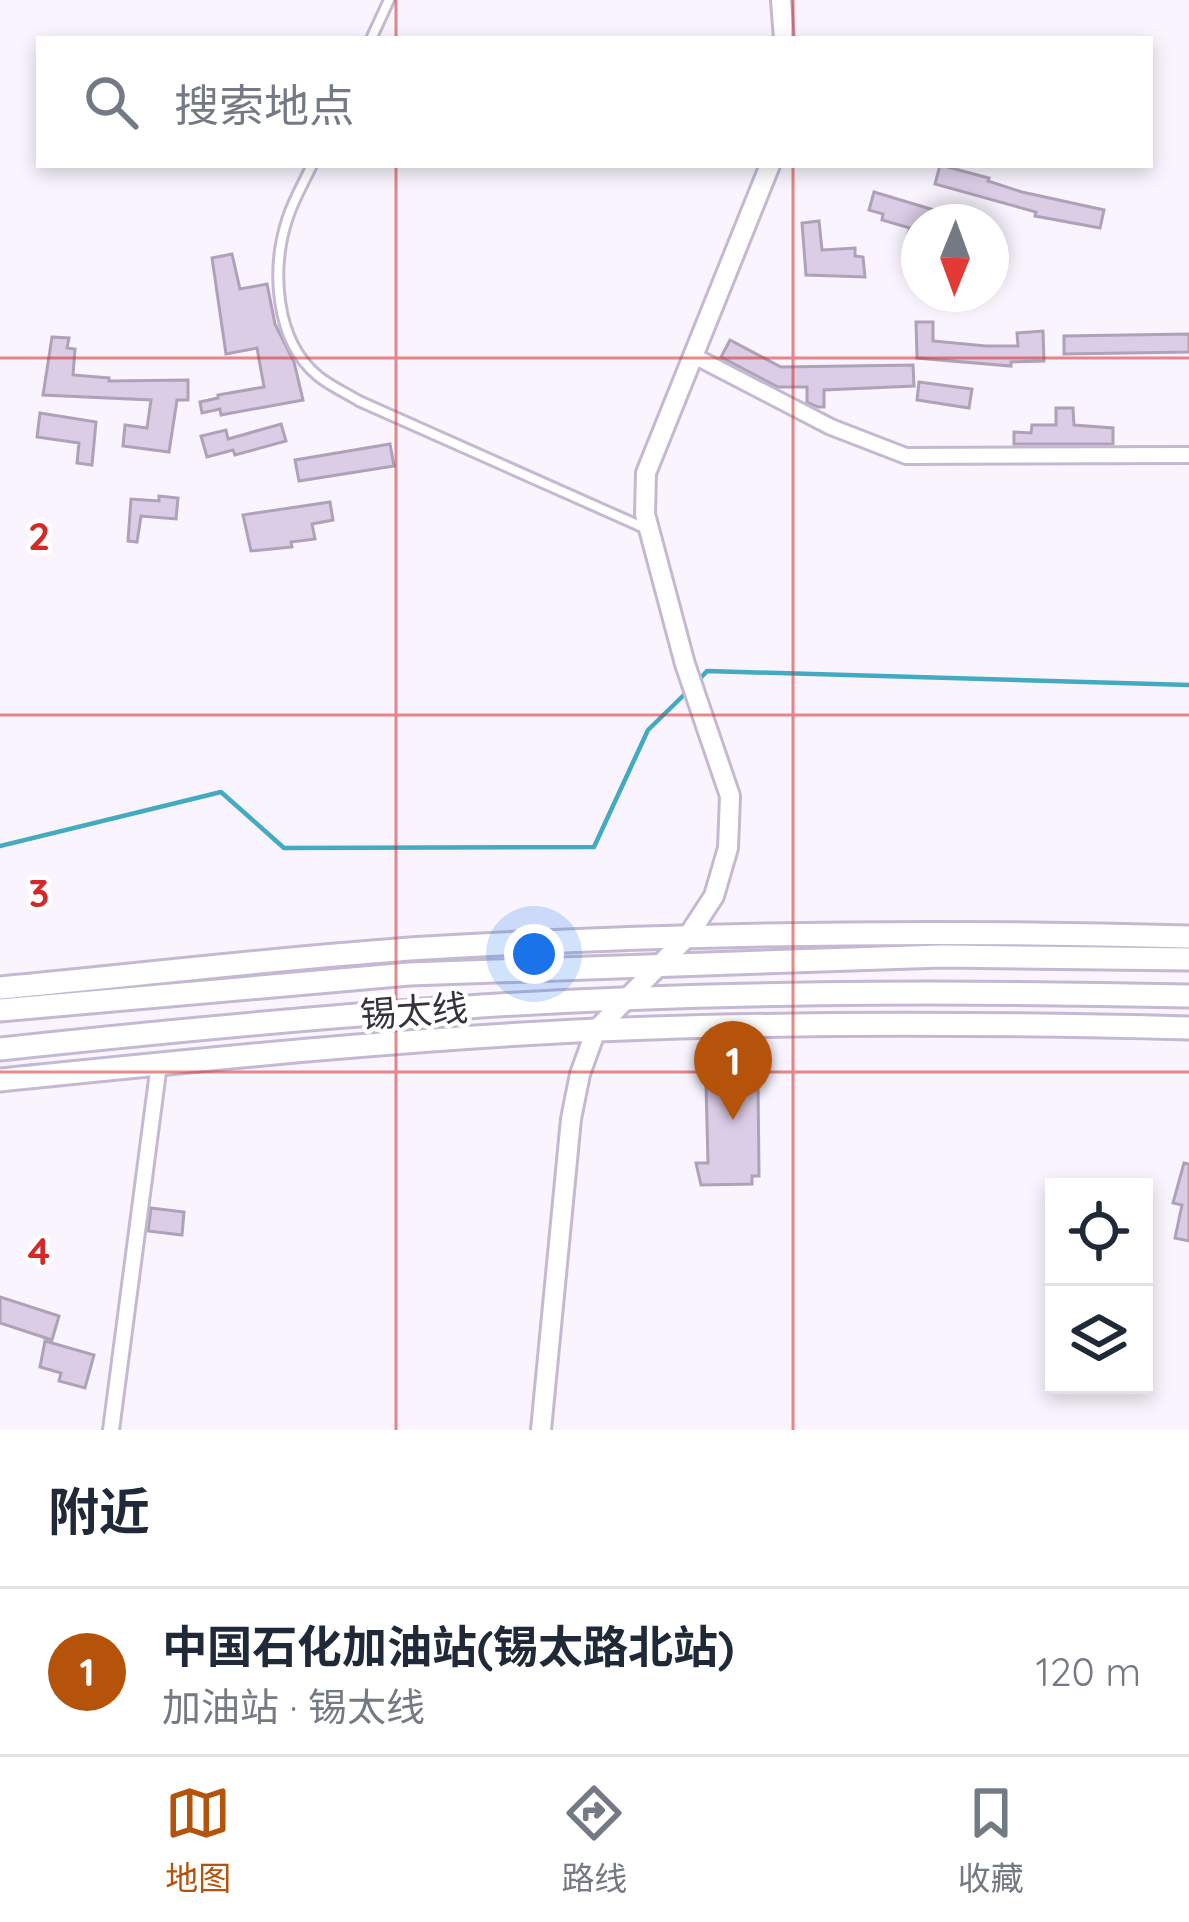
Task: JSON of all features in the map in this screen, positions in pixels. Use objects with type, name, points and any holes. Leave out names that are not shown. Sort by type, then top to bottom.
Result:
[{"type":"main road","points":[[0,988],[421,949],[688,936],[985,932],[1189,937]]},
{"type":"main road","name":"锡太线","points":[[0,1010],[409,974],[942,956],[1189,959]]},
{"type":"main road","name":"锡太线","points":[[0,1049],[407,1011],[623,999],[950,991],[1189,996]]},
{"type":"main road","points":[[0,1080],[596,1030],[950,1022],[1189,1028]]},
{"type":"street","points":[[781,0],[784,36]]},
{"type":"street","points":[[541,1430],[571,1119],[580,1074],[596,1030],[688,936],[714,896],[728,848],[730,796],[685,664],[645,514],[646,473],[769,168]]},
{"type":"street","points":[[694,356],[831,427],[906,456],[1189,455]]},
{"type":"street","points":[[112,1430],[159,1064]]},
{"type":"lane","points":[[372,36],[389,0]]},
{"type":"lane","points":[[311,168],[288,217],[279,255],[280,305],[292,342],[316,375],[359,401],[650,531]]},
{"type":"building","points":[[939,168],[1104,210],[1100,228],[1035,216],[1036,212],[935,184]]},
{"type":"building","points":[[874,192],[914,204],[901,204],[901,225],[869,210]]},
{"type":"building","points":[[819,221],[822,250],[855,248],[855,256],[863,257],[865,277],[806,275],[802,223]]},
{"type":"building","points":[[232,254],[240,289],[267,284],[275,324],[294,362],[303,400],[221,415],[220,409],[202,413],[200,402],[264,387],[257,348],[226,354],[212,258]]},
{"type":"building","points":[[916,322],[933,322],[933,341],[986,346],[1018,346],[1017,333],[1043,331],[1044,361],[1011,362],[1011,366],[917,358]]},
{"type":"building","points":[[1189,334],[1189,352],[1064,354],[1064,336]]},
{"type":"building","points":[[52,337],[69,338],[67,348],[75,349],[73,375],[109,381],[188,380],[188,400],[177,400],[169,452],[123,446],[125,425],[147,428],[151,400],[43,395]]},
{"type":"building","points":[[730,340],[781,367],[913,365],[914,386],[824,390],[824,407],[818,407],[807,402],[807,387],[778,387],[721,357]]},
{"type":"building","points":[[919,382],[972,389],[969,408],[917,400]]},
{"type":"building","points":[[1056,408],[1073,408],[1074,425],[1113,428],[1113,444],[1014,444],[1014,432],[1031,433],[1032,425],[1056,425]]},
{"type":"building","points":[[40,413],[96,422],[92,465],[77,463],[79,443],[37,437]]},
{"type":"building","points":[[281,424],[286,441],[207,457],[201,436],[226,430],[228,439]]},
{"type":"building","points":[[390,444],[394,466],[299,481],[295,460]]},
{"type":"building","points":[[159,496],[178,498],[176,519],[141,516],[137,542],[128,541],[131,499],[159,501]]},
{"type":"building","points":[[330,502],[333,520],[312,524],[315,539],[291,542],[292,547],[251,551],[243,515]]},
{"type":"building","points":[[758,1083],[759,1176],[752,1176],[752,1184],[701,1185],[696,1163],[708,1163],[706,1084]]},
{"type":"building","points":[[1184,1163],[1189,1164],[1189,1241],[1175,1238],[1182,1205],[1173,1203]]},
{"type":"building","points":[[151,1208],[184,1212],[182,1235],[148,1231]]},
{"type":"building","points":[[0,1297],[59,1316],[52,1340],[0,1323]]},
{"type":"building","points":[[45,1341],[94,1355],[85,1388],[59,1381],[61,1373],[40,1367]]},
{"type":"waterway","points":[[696,683],[707,671],[1189,685]]},
{"type":"waterway","points":[[0,846],[221,792],[284,848],[594,847],[648,730],[688,691]]},
{"type":"place","name":"中国石化加油站(锡太路北站)","points":[[733,1120]]}]
